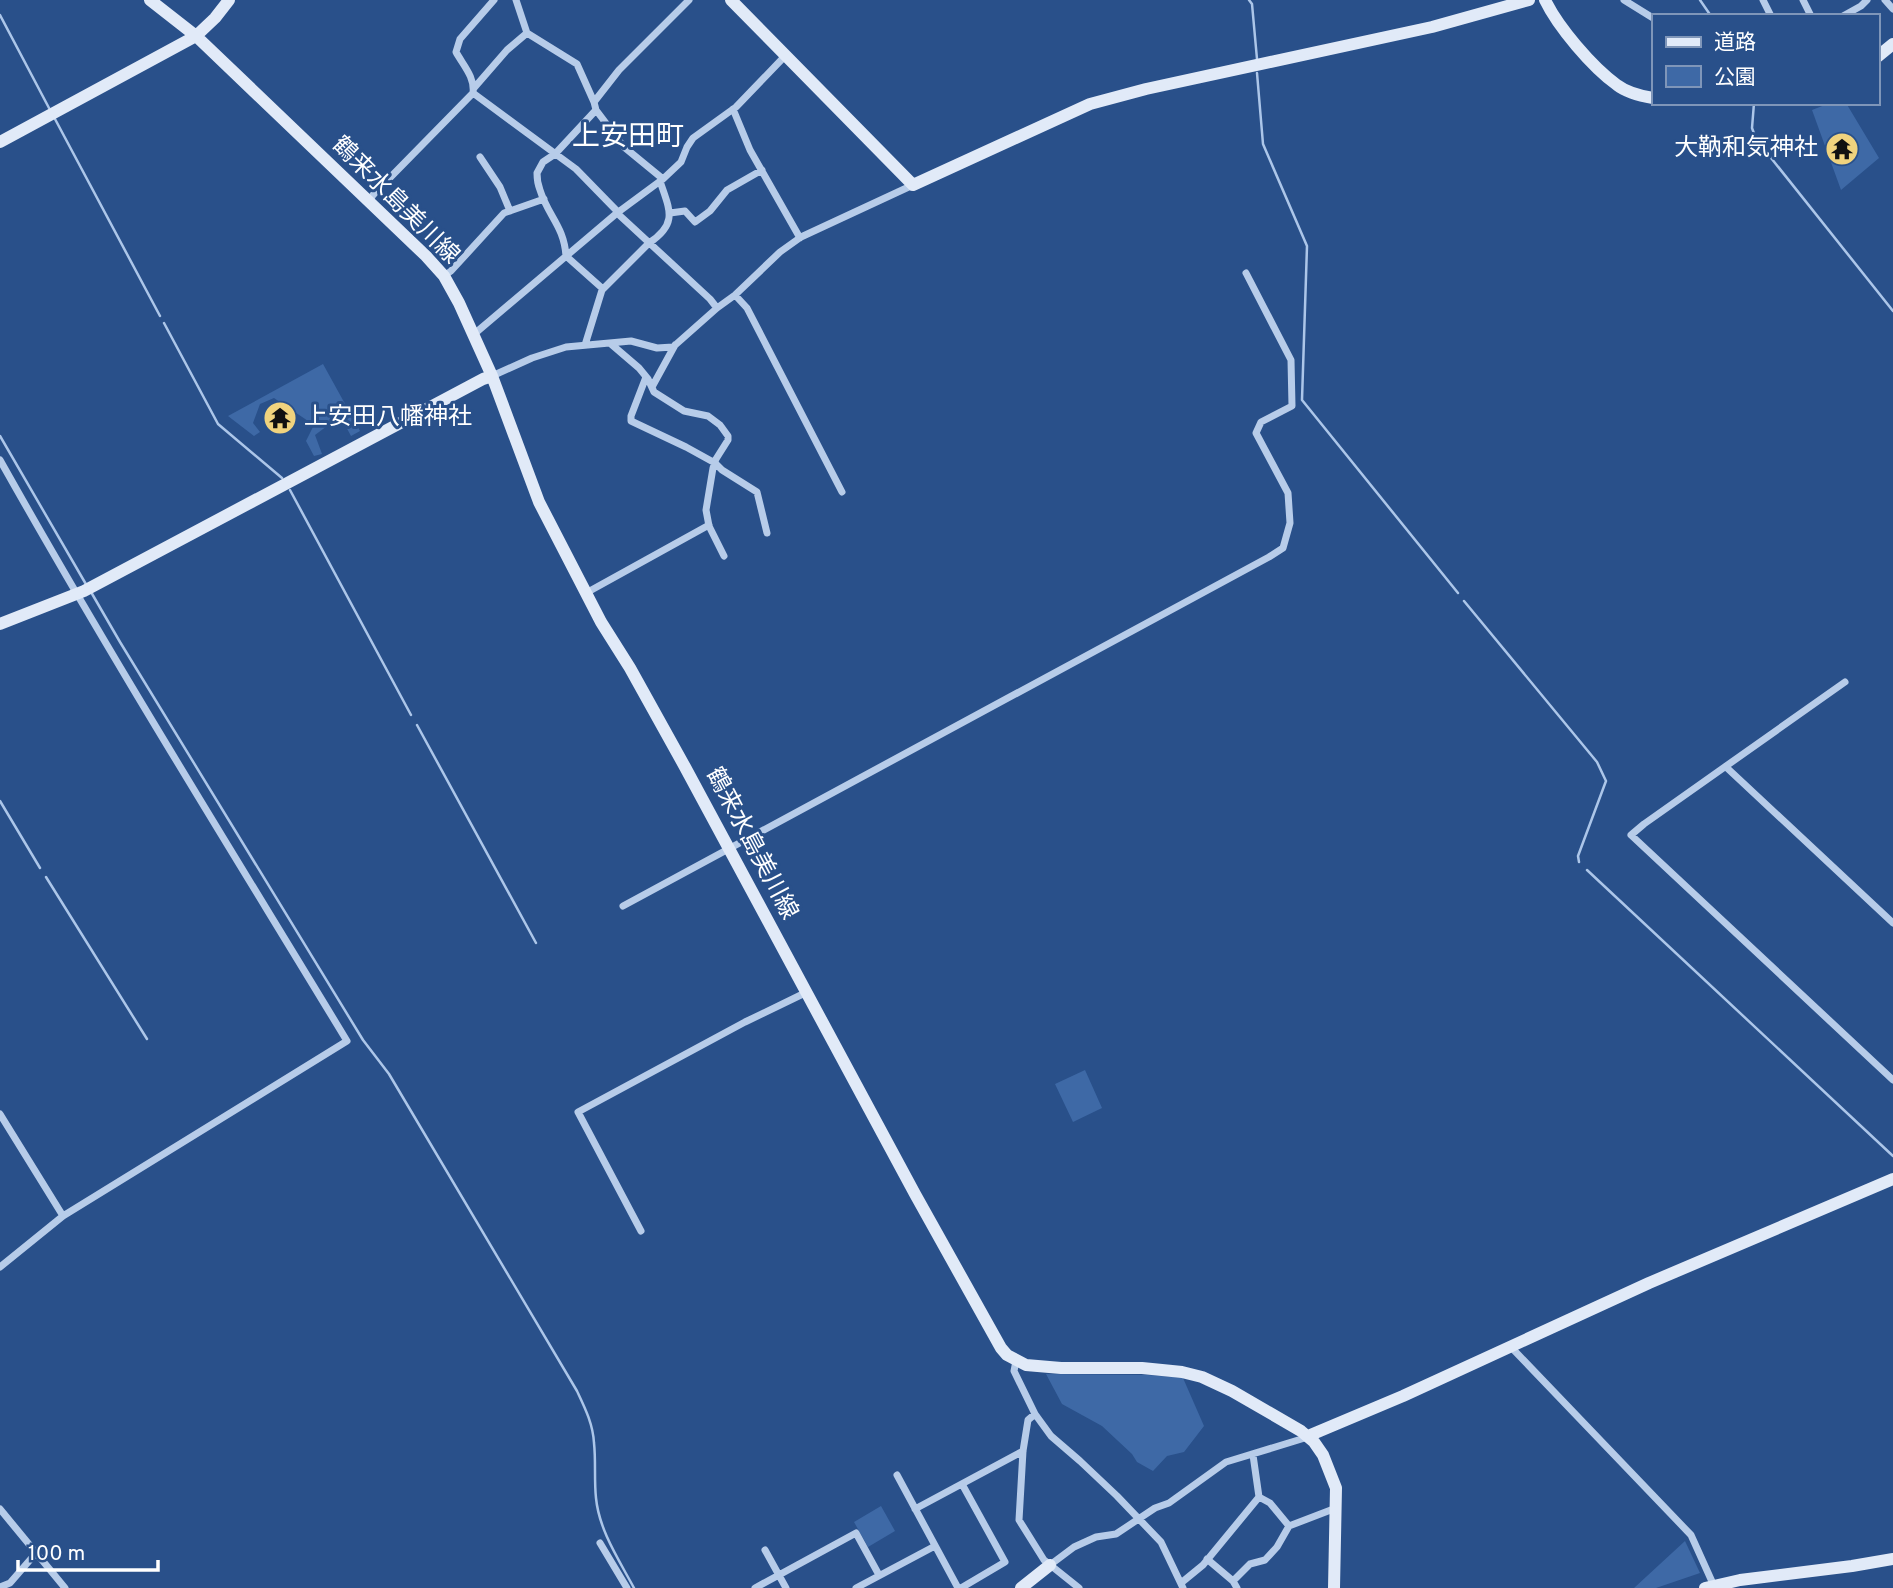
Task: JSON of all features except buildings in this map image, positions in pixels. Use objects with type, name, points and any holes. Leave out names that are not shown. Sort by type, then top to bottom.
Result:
[{"type":"street","name":"鶴来水島美川線","points":[[150,0],[196,36],[444,275],[492,376],[539,502],[601,622],[630,668],[989,1328],[1001,1348],[1016,1361]]},
{"type":"street","points":[[0,142],[196,36],[229,0]]},
{"type":"street","points":[[494,0],[460,39],[456,52],[471,76],[474,91],[576,169],[617,213],[717,308]]},
{"type":"street","points":[[516,0],[527,33],[577,64],[596,110],[624,147],[661,180],[670,213],[670,219],[657,238],[603,289],[585,345]]},
{"type":"street","points":[[594,102],[619,70],[690,0]]},
{"type":"street","points":[[731,0],[913,185]]},
{"type":"street","points":[[0,624],[84,591],[483,379],[566,347],[631,341],[657,348],[673,346],[735,295],[780,252],[800,238],[1090,104],[1146,89],[1432,27],[1529,0]]},
{"type":"street","points":[[1545,0],[1551,14],[1589,59],[1618,87],[1652,98]]},
{"type":"street","points":[[1624,0],[1652,17]]},
{"type":"street","points":[[1847,14],[1867,0]]},
{"type":"street","points":[[1885,0],[1893,9]]},
{"type":"street","points":[[369,202],[474,91],[507,50],[527,33]]},
{"type":"street","points":[[1879,55],[1893,44]]},
{"type":"street","points":[[473,335],[617,213],[661,180],[681,162],[694,138],[733,109],[785,56]]},
{"type":"street","points":[[733,109],[750,150],[800,238]]},
{"type":"street","points":[[596,110],[555,154],[543,162],[537,173],[539,189],[561,230],[566,256],[603,289]]},
{"type":"street","points":[[480,157],[500,187],[510,211]]},
{"type":"street","points":[[670,213],[685,211],[695,222],[710,211],[727,190],[762,170]]},
{"type":"street","points":[[444,275],[451,271],[504,214],[544,199]]},
{"type":"street","points":[[623,906],[1283,548],[1290,523],[1288,493],[1256,433],[1261,422],[1292,406],[1291,360],[1246,273]]},
{"type":"street","points":[[735,295],[747,308],[842,492]]},
{"type":"street","points":[[610,343],[646,377],[654,392],[684,411],[708,416],[720,425],[728,436],[715,463],[706,510],[709,525],[724,556]]},
{"type":"street","points":[[652,387],[676,343]]},
{"type":"street","points":[[646,377],[631,421],[678,442],[757,492],[767,533]]},
{"type":"street","points":[[0,460],[84,591],[347,1041],[63,1216],[0,1268]]},
{"type":"street","points":[[586,593],[709,525]]},
{"type":"street","points":[[1845,682],[1631,835],[1893,1080]]},
{"type":"street","points":[[1726,767],[1893,923]]},
{"type":"street","points":[[641,1231],[578,1112],[745,1022],[807,992]]},
{"type":"street","points":[[0,1114],[63,1216]]},
{"type":"street","points":[[1021,1588],[1074,1547],[1097,1537],[1116,1534],[1155,1508],[1169,1503],[1226,1462],[1308,1437],[1649,1283],[1893,1179]]},
{"type":"street","points":[[1510,1346],[1691,1535],[1710,1587],[1740,1580],[1893,1559]]},
{"type":"street","points":[[1253,1455],[1259,1497],[1182,1586],[1161,1542],[1091,1471],[1051,1436],[1035,1414],[1014,1371],[1016,1361],[1026,1365],[1061,1368],[1142,1368],[1202,1377],[1271,1413],[1308,1437],[1323,1455],[1336,1488],[1334,1588]]},
{"type":"street","points":[[1035,1414],[1028,1420],[1023,1451],[1019,1520],[1044,1560],[1079,1588]]},
{"type":"street","points":[[915,1509],[1023,1451]]},
{"type":"street","points":[[897,1475],[959,1588],[1005,1562],[962,1484]]},
{"type":"street","points":[[1259,1497],[1270,1503],[1289,1526]]},
{"type":"street","points":[[1207,1559],[1235,1584],[1250,1564],[1265,1560],[1277,1547],[1289,1526],[1336,1508]]},
{"type":"street","points":[[0,1509],[60,1586]]},
{"type":"street","points":[[755,1588],[856,1534],[879,1575]]},
{"type":"street","points":[[600,1543],[627,1588]]},
{"type":"street","points":[[856,1588],[934,1546]]},
{"type":"street","points":[[765,1550],[786,1588]]},
{"type":"street","points":[[0,1587],[10,1583],[36,1553]]},
{"type":"green space","points":[[1825,105],[1847,105],[1879,158],[1841,190],[1812,110]]},
{"type":"green space","points":[[323,364],[360,431],[351,436],[344,423],[331,423],[315,435],[322,454],[314,456],[306,441],[314,425],[274,398],[260,404],[253,423],[260,432],[254,436],[228,416]]},
{"type":"green space","points":[[1085,1070],[1102,1108],[1073,1122],[1055,1084]]},
{"type":"green space","points":[[1046,1374],[1183,1378],[1204,1426],[1184,1452],[1167,1456],[1153,1471],[1137,1462],[1102,1426],[1062,1404]]},
{"type":"green space","points":[[881,1506],[895,1531],[868,1547],[854,1522]]},
{"type":"green space","points":[[1685,1541],[1700,1573],[1656,1588],[1634,1588]]},
{"type":"waterway","points":[[1249,0],[1252,4],[1257,59]]},
{"type":"waterway","points":[[1700,0],[1710,14]]},
{"type":"waterway","points":[[0,15],[49,108]]},
{"type":"waterway","points":[[1257,73],[1263,144],[1307,246],[1302,400],[1458,593]]},
{"type":"waterway","points":[[1754,105],[1752,128],[1756,139],[1893,311]]},
{"type":"waterway","points":[[55,119],[160,316]]},
{"type":"waterway","points":[[164,323],[218,424],[282,478]]},
{"type":"waterway","points":[[0,436],[87,586]]},
{"type":"waterway","points":[[290,490],[411,715]]},
{"type":"waterway","points":[[91,592],[363,1040],[389,1074],[577,1391],[593,1436],[596,1498],[601,1522],[634,1588]]},
{"type":"waterway","points":[[1464,601],[1597,762],[1606,781],[1578,856],[1579,862]]},
{"type":"waterway","points":[[417,725],[536,943]]},
{"type":"waterway","points":[[0,801],[40,868]]},
{"type":"waterway","points":[[1587,870],[1893,1156]]},
{"type":"waterway","points":[[46,877],[147,1039]]},
{"type":"place","name":"大靹和気神社","points":[[1842,149]]},
{"type":"place","name":"上安田八幡神社","points":[[280,418]]},
{"type":"district","name":"上安田町","points":[[628,138]]}]
